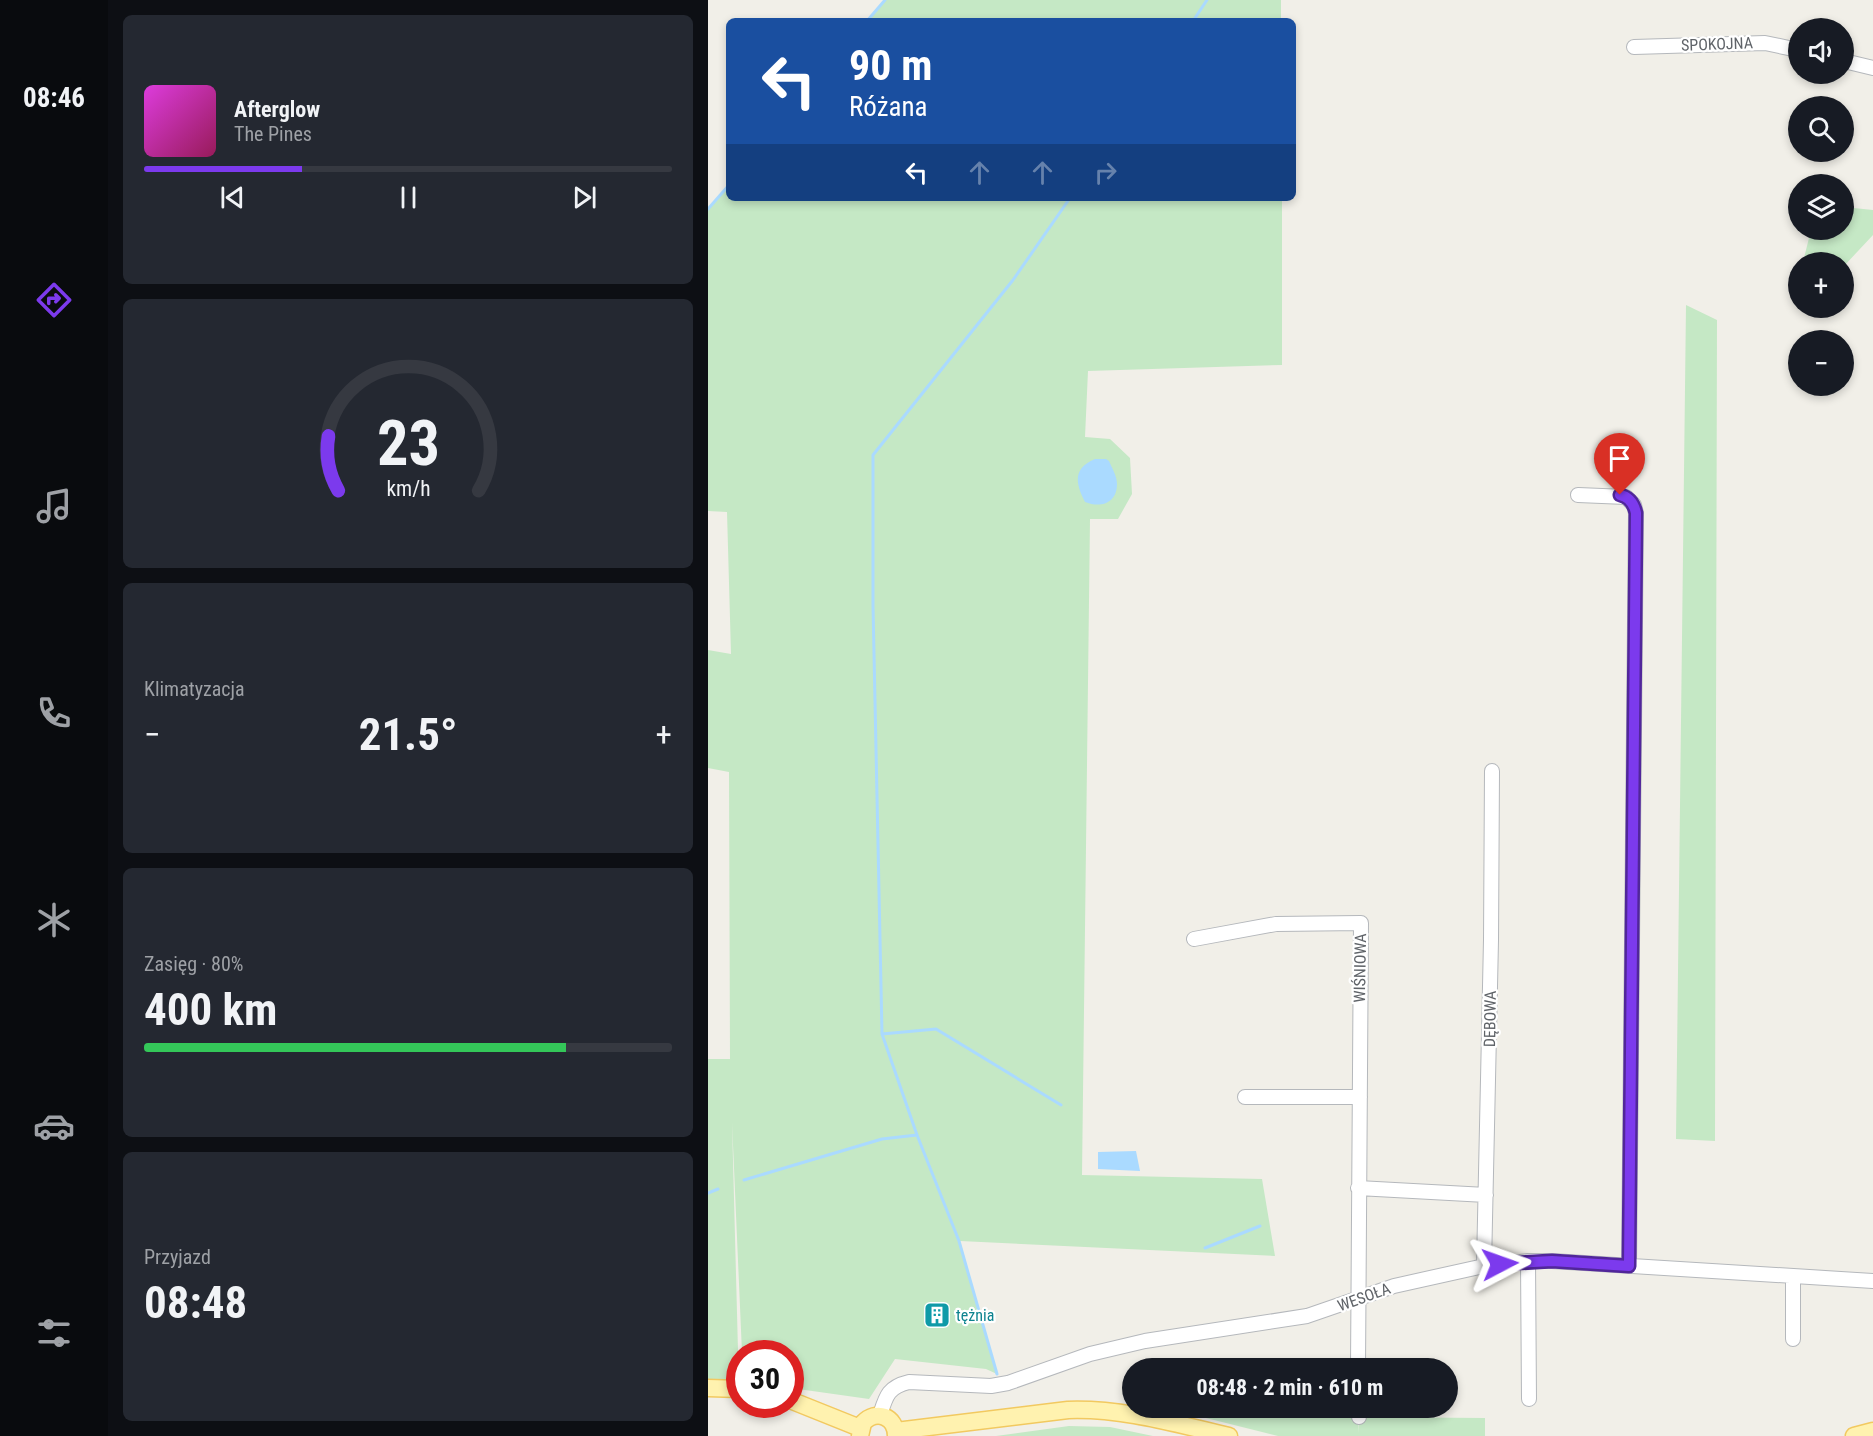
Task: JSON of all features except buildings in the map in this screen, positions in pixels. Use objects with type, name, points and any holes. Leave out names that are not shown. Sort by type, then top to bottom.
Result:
[{"type":"main road","points":[[708,1388],[726,1389]]},
{"type":"main road","points":[[804,1406],[860,1432],[866,1419],[880,1415],[891,1420],[896,1433],[1088,1409],[1133,1414],[1229,1436]]},
{"type":"main road","points":[[1854,1436],[1873,1431]]},
{"type":"street","name":"SPOKOJNA","points":[[1634,47],[1765,43],[1788,48]]},
{"type":"street","points":[[1854,63],[1873,68]]},
{"type":"street","points":[[1578,495],[1626,496],[1634,505],[1636,513],[1629,1266]]},
{"type":"street","name":"DĘBOWA","points":[[1484,1266],[1492,918],[1492,771]]},
{"type":"street","name":"WIŚNIOWA","points":[[1194,939],[1276,924],[1360,923],[1358,1358]]},
{"type":"street","points":[[1245,1097],[1360,1097]]},
{"type":"street","points":[[1358,1188],[1486,1196]]},
{"type":"street","points":[[1528,1261],[1529,1400]]},
{"type":"street","name":"WESOŁA","points":[[880,1415],[885,1398],[898,1384],[909,1382],[991,1386],[1008,1383],[1090,1354],[1145,1341],[1307,1316],[1394,1286],[1484,1266],[1528,1261],[1873,1281]]},
{"type":"street","points":[[1793,1277],[1793,1339]]},
{"type":"green space","points":[[885,0],[1281,0],[1281,18],[870,18]]},
{"type":"green space","points":[[726,188],[726,201],[1282,201],[1282,365],[1088,371],[1085,437],[1110,439],[1130,458],[1132,494],[1118,519],[1090,519],[1082,1175],[1262,1179],[1275,1256],[960,1241],[997,1374],[986,1369],[895,1359],[869,1399],[804,1390],[804,1340],[741,1340],[732,1122],[738,1340],[726,1340],[726,1387],[708,1385],[708,1059],[730,1059],[729,772],[708,768],[708,650],[731,654],[727,512],[708,511],[708,209]]},
{"type":"green space","points":[[1854,208],[1873,210],[1873,235],[1854,255],[1854,252],[1806,252],[1808,240],[1854,240]]},
{"type":"green space","points":[[1686,305],[1717,320],[1715,1141],[1676,1139]]},
{"type":"green space","points":[[1206,1418],[1358,1418],[1358,1433],[1359,1418],[1485,1418],[1485,1436],[1278,1436]]},
{"type":"green space","points":[[1069,1426],[1110,1427],[1153,1436],[996,1436]]},
{"type":"water","points":[[1095,459],[1109,461],[1117,481],[1116,491],[1111,500],[1096,505],[1085,502],[1078,482],[1083,467]]},
{"type":"water","points":[[1136,1151],[1140,1171],[1098,1169],[1098,1152]]},
{"type":"waterway","points":[[870,18],[885,0]]},
{"type":"waterway","points":[[1195,18],[1207,0]]},
{"type":"waterway","points":[[708,209],[726,188]]},
{"type":"waterway","points":[[917,1135],[882,1034],[873,606],[873,455],[1013,280],[1068,201]]},
{"type":"waterway","points":[[882,1034],[936,1029],[1061,1105]]},
{"type":"waterway","points":[[744,1180],[882,1139],[917,1135],[959,1241],[997,1374]]},
{"type":"waterway","points":[[708,1193],[718,1189]]},
{"type":"waterway","points":[[1205,1248],[1260,1226]]},
{"type":"place","name":"tężnia","points":[[937,1315]]},
{"type":"route","points":[[1500,1264],[1552,1261],[1629,1266],[1636,513],[1634,505],[1626,496],[1620,495]]}]
